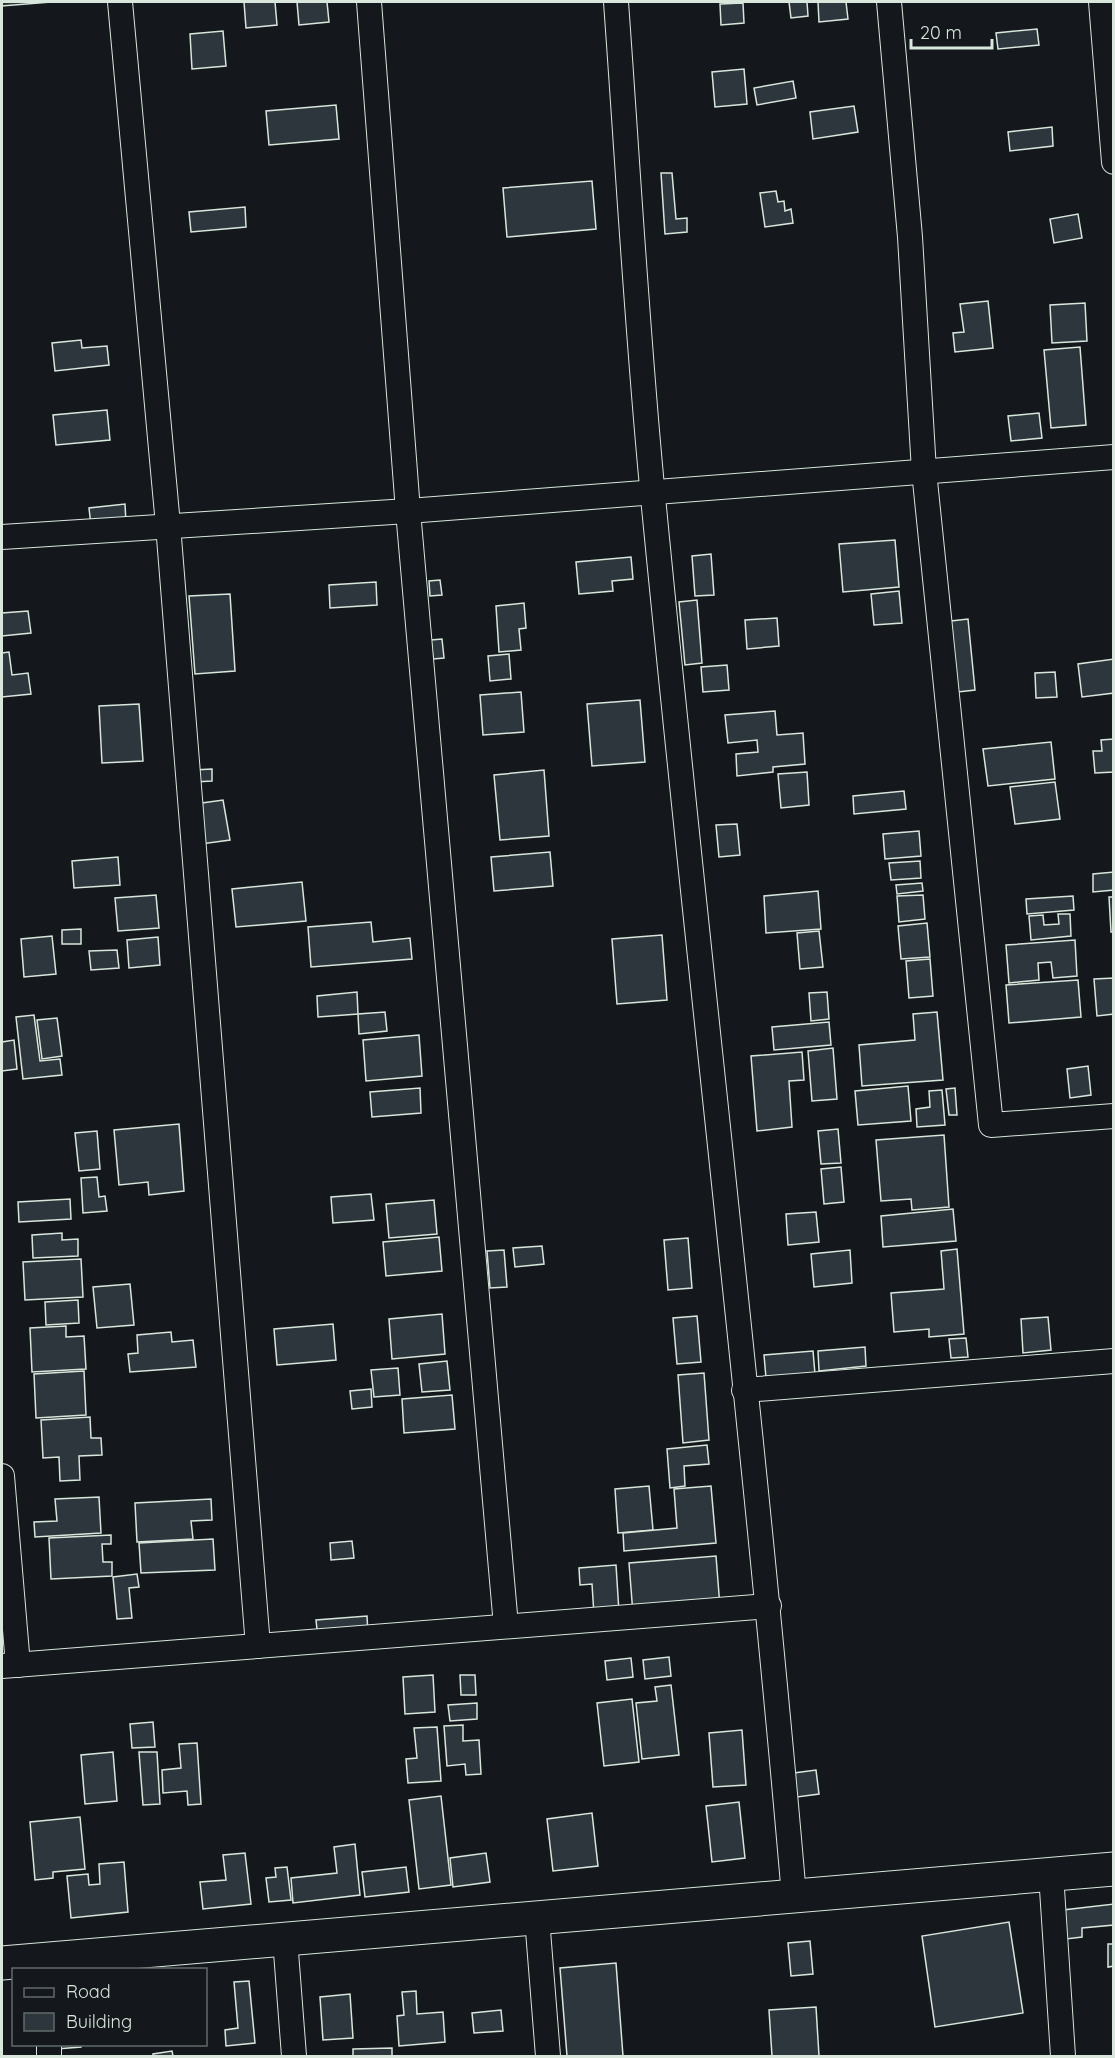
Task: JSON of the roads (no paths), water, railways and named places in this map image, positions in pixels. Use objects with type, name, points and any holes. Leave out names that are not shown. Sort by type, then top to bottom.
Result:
[{"type":"street","points":[[120,2],[168,525],[258,1646]]},
{"type":"street","points":[[369,2],[408,511],[506,1626]]},
{"type":"street","points":[[616,2],[652,492],[744,1390],[769,1606],[794,1896]]},
{"type":"street","points":[[890,2],[910,237],[924,471],[991,1125],[1113,1116]]},
{"type":"street","points":[[1101,2],[1113,162]]},
{"type":"street","points":[[2,537],[408,511],[1113,457]]},
{"type":"street","points":[[744,1390],[1113,1361]]},
{"type":"street","points":[[2,1476],[10,1666],[769,1606]]},
{"type":"street","points":[[2,1963],[44,1964],[285,1939],[1113,1869]]},
{"type":"street","points":[[1051,1875],[1063,2056]]},
{"type":"street","points":[[537,1918],[548,2056]]},
{"type":"street","points":[[285,1939],[294,2056]]}]
